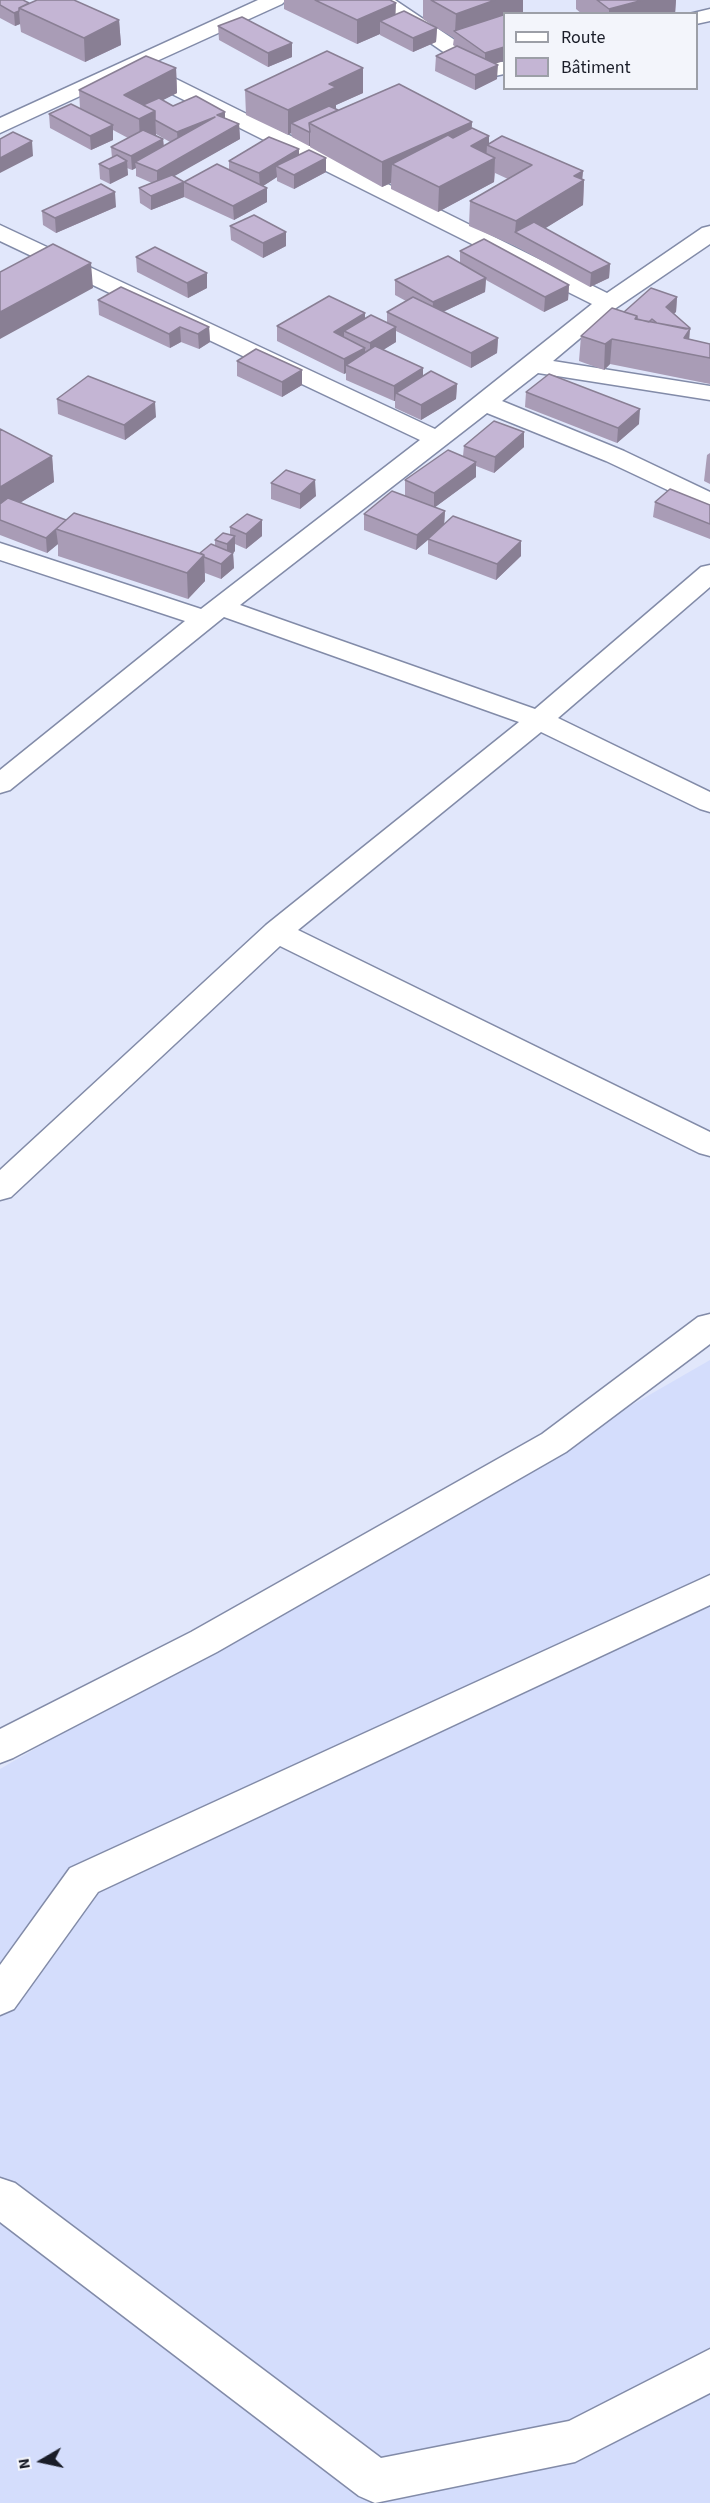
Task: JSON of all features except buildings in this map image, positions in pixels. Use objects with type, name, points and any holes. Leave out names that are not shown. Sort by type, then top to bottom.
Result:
[{"type":"street","points":[[0,126],[276,0]]},
{"type":"street","points":[[381,0],[408,16],[479,66],[503,68]]},
{"type":"street","points":[[408,16],[431,9]]},
{"type":"street","points":[[130,65],[608,303]]},
{"type":"street","points":[[0,232],[437,439]]},
{"type":"street","points":[[0,784],[213,613],[533,365],[608,303],[710,233]]},
{"type":"street","points":[[533,365],[710,393]]},
{"type":"street","points":[[484,403],[615,456],[710,502]]},
{"type":"street","points":[[0,551],[213,613],[539,720],[710,803]]},
{"type":"street","points":[[0,1189],[276,932],[539,720],[710,573]]},
{"type":"street","points":[[276,932],[710,1145]]},
{"type":"street","points":[[0,1747],[204,1642],[554,1443],[710,1326]]},
{"type":"street","points":[[0,1997],[84,1880],[710,1589]]},
{"type":"street","points":[[0,2197],[375,2481],[575,2441],[710,2370]]},
{"type":"shaded area","points":[[710,1360],[710,2503],[0,2503],[0,1769]]}]
